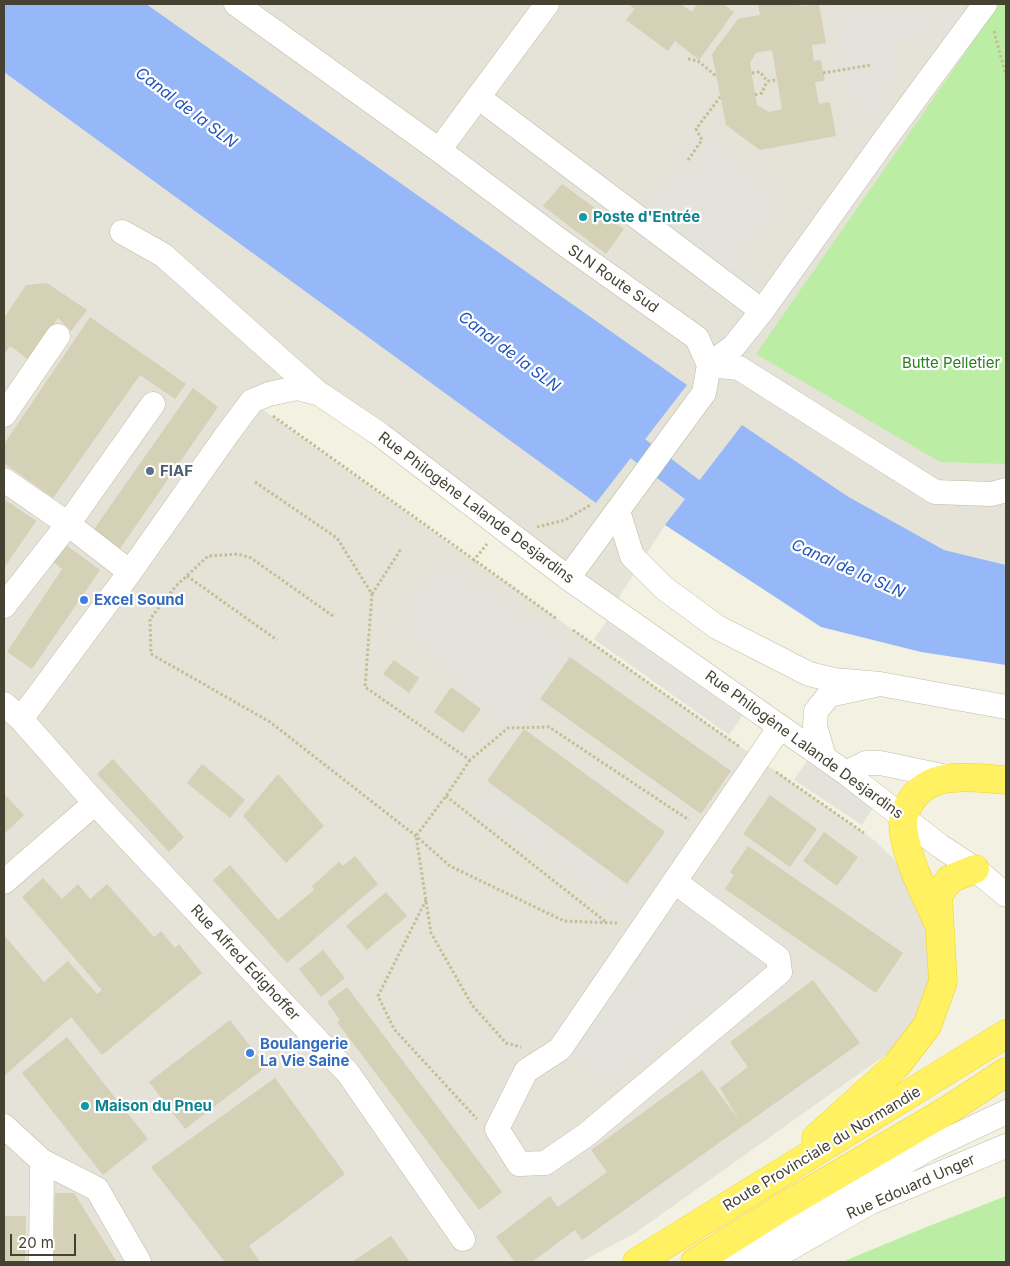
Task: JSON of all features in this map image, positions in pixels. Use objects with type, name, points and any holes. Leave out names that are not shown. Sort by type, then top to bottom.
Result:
[{"type":"highway","points":[[941,931],[909,852],[903,816],[916,792],[928,784],[952,778],[1006,780]]},
{"type":"highway","points":[[756,1189],[896,1066],[927,1026],[942,982],[938,895],[950,878],[975,869]]},
{"type":"highway","name":"Route Provinciale du Normandie","points":[[637,1262],[1006,1034]]},
{"type":"highway","name":"Route Provinciale du Normandie","points":[[695,1262],[786,1205],[948,1110],[1006,1072]]},
{"type":"street","name":"SLN Route Sud","points":[[236,4],[696,338],[709,365]]},
{"type":"street","points":[[439,150],[548,4]]},
{"type":"street","points":[[568,578],[704,393],[709,365],[734,346],[762,311],[882,142],[984,4]]},
{"type":"street","points":[[478,97],[762,311]]},
{"type":"street","points":[[122,232],[163,256],[320,394]]},
{"type":"street","points":[[4,415],[58,336]]},
{"type":"street","points":[[709,365],[739,368],[935,492],[992,494],[1006,490]]},
{"type":"street","name":"Rue Philogène Lalande Desjardins","points":[[252,402],[269,394],[297,388],[320,394],[378,433],[568,578],[846,773],[940,846],[975,869],[1006,896]]},
{"type":"street","points":[[12,711],[130,572],[252,402]]},
{"type":"street","points":[[4,606],[68,524],[154,404]]},
{"type":"street","points":[[4,480],[68,524],[130,572]]},
{"type":"street","points":[[618,511],[632,556],[664,588],[717,627],[808,674],[834,680],[880,684],[1006,707]]},
{"type":"street","points":[[824,757],[815,726],[816,711],[829,695],[880,684]]},
{"type":"street","name":"Rue Alfred Edighoffer","points":[[12,711],[95,803],[348,1073],[463,1239]]},
{"type":"street","points":[[674,882],[778,958],[780,972],[586,1135],[544,1163],[519,1164],[497,1129],[526,1071],[560,1049],[674,882],[709,833],[780,727]]},
{"type":"street","points":[[846,773],[866,763],[880,763],[952,778]]},
{"type":"street","points":[[4,882],[95,803]]},
{"type":"street","points":[[729,1262],[928,1149],[1006,1112]]},
{"type":"street","points":[[4,1126],[42,1161],[98,1189],[139,1262]]},
{"type":"street","name":"Rue Edouard Unger","points":[[766,1262],[869,1203],[1006,1146]]},
{"type":"street","points":[[40,1262],[42,1161]]},
{"type":"path","points":[[994,30],[1006,76]]},
{"type":"path","points":[[688,58],[698,61],[716,76]]},
{"type":"path","points":[[823,73],[871,65]]},
{"type":"path","points":[[752,73],[760,72],[767,81]]},
{"type":"path","points":[[767,81],[776,80]]},
{"type":"path","points":[[755,95],[762,93],[767,81]]},
{"type":"path","points":[[688,160],[702,140],[696,129],[720,97]]},
{"type":"path","points":[[252,402],[557,619]]},
{"type":"path","points":[[255,482],[337,538],[372,594]]},
{"type":"path","points":[[530,529],[565,520],[592,504]]},
{"type":"path","points":[[473,561],[489,541]]},
{"type":"path","points":[[401,549],[372,594],[365,686],[470,760]]},
{"type":"path","points":[[333,616],[251,558],[238,554],[208,556],[176,586],[150,619],[151,654],[270,722],[416,836],[450,866],[564,920],[646,925]]},
{"type":"path","points":[[187,576],[276,640]]},
{"type":"path","points":[[573,630],[746,751]]},
{"type":"path","points":[[524,1048],[506,1043],[472,1005],[431,933],[416,836],[470,760],[508,728],[549,727],[709,833]]},
{"type":"path","points":[[774,770],[864,833]]},
{"type":"path","points":[[446,796],[607,923]]},
{"type":"path","points":[[426,899],[378,996],[394,1029],[482,1124],[497,1129]]},
{"type":"shaded area","points":[[4,4],[1006,4],[1006,565],[944,550],[847,496],[665,525],[612,608],[320,394],[252,402],[450,544],[874,840],[908,873],[932,928],[930,987],[908,1039],[635,1233],[581,1262],[4,1262]]},
{"type":"shaded area","points":[[822,4],[966,4],[946,34],[929,23],[926,41],[895,39],[897,81],[882,83],[886,104],[870,121],[851,121],[834,7],[823,6]]},
{"type":"shaded area","points":[[702,129],[789,196],[772,214],[740,260],[764,278],[755,292],[638,207]]},
{"type":"shaded area","points":[[442,555],[576,647],[526,720],[497,721],[451,687],[449,671],[389,628]]},
{"type":"shaded area","points":[[607,621],[742,716],[729,735],[594,639]]},
{"type":"shaded area","points":[[807,761],[874,806],[862,825],[794,780]]},
{"type":"shaded area","points":[[487,781],[627,884],[665,832],[682,844],[627,920],[469,805]]},
{"type":"shaded area","points":[[721,845],[742,848],[719,878],[700,874]]},
{"type":"shaded area","points":[[685,906],[756,952],[763,964],[760,973],[610,1089],[572,1054],[664,920],[674,910]]},
{"type":"shaded area","points":[[546,1172],[555,1188],[531,1202],[522,1187]]},
{"type":"green space","name":"Butte Pelletier","points":[[999,4],[1006,4],[1006,464],[940,462],[756,354]]},
{"type":"green space","points":[[1006,1196],[1006,1262],[842,1262],[924,1228]]},
{"type":"water","points":[[4,4],[146,4],[687,385],[596,503],[4,72]]},
{"type":"water","points":[[742,425],[847,496],[944,550],[1006,565],[1006,665],[921,652],[821,627],[665,525]]},
{"type":"building","points":[[628,4],[681,4],[692,12],[697,4],[723,4],[734,12],[699,60],[675,41],[668,51],[626,20],[635,9]]},
{"type":"building","points":[[758,4],[806,4],[797,7],[819,4],[826,43],[812,45],[814,61],[821,60],[825,81],[815,82],[819,104],[830,102],[836,136],[760,150],[726,125],[712,54],[738,19],[760,15]],"holes":[[[772,50],[782,109],[769,112],[757,105],[750,63],[756,53]]]},
{"type":"building","name":"Poste d'Entrée","points":[[562,184],[624,229],[606,254],[543,206]]},
{"type":"building","points":[[47,283],[87,310],[71,331],[58,318],[29,360],[10,346],[4,355],[4,318],[26,285]]},
{"type":"building","points":[[90,317],[186,384],[175,399],[140,375],[53,498],[4,463],[4,444]]},
{"type":"building","points":[[193,388],[218,407],[119,550],[92,532]]},
{"type":"building","points":[[4,499],[36,521],[4,568]]},
{"type":"building","points":[[62,542],[100,570],[32,669],[7,652],[62,569],[50,559]]},
{"type":"building","points":[[570,657],[731,771],[701,814],[540,699]]},
{"type":"building","points":[[394,660],[419,678],[409,693],[383,674]]},
{"type":"building","points":[[451,687],[481,709],[463,733],[434,712]]},
{"type":"building","points":[[524,729],[665,832],[627,884],[487,781]]},
{"type":"building","points":[[113,759],[184,837],[169,852],[97,774]]},
{"type":"building","points":[[202,764],[245,800],[230,818],[187,783]]},
{"type":"building","points":[[278,774],[324,826],[286,863],[243,816]]},
{"type":"building","points":[[4,794],[24,815],[4,834]]},
{"type":"building","points":[[770,795],[817,829],[790,867],[743,834]]},
{"type":"building","points":[[824,832],[858,857],[837,886],[803,861]]},
{"type":"building","points":[[748,846],[903,953],[876,993],[725,889],[734,875],[730,872]]},
{"type":"building","points":[[355,856],[378,884],[287,963],[213,880],[230,865],[278,920],[314,890],[312,886],[339,862],[343,866]]},
{"type":"building","points":[[43,878],[62,899],[78,884],[90,899],[107,884],[154,937],[161,931],[175,948],[179,944],[202,973],[102,1055],[71,1017],[4,1076],[4,935],[44,982],[68,961],[97,994],[102,990],[22,897]]},
{"type":"building","points":[[386,892],[407,916],[367,950],[346,926]]},
{"type":"building","points":[[323,950],[345,978],[321,997],[299,969]]},
{"type":"building","points":[[813,980],[860,1043],[582,1240],[575,1230],[532,1262],[515,1262],[496,1237],[550,1196],[558,1207],[607,1172],[591,1150],[702,1070],[740,1122],[720,1088],[748,1067],[730,1042]]},
{"type":"building","points":[[347,987],[502,1192],[479,1210],[337,1022],[340,1020],[327,1002]]},
{"type":"building","points":[[230,1020],[266,1067],[185,1129],[149,1082]]},
{"type":"building","name":"Maison du Pneu","points":[[67,1037],[148,1139],[103,1175],[22,1073]]},
{"type":"building","points":[[275,1078],[345,1174],[249,1246],[260,1262],[225,1262],[151,1167]]},
{"type":"building","points":[[55,1193],[74,1193],[117,1262],[53,1262]]},
{"type":"building","points":[[4,1216],[26,1216],[25,1262],[4,1262]]},
{"type":"building","points":[[391,1236],[410,1262],[352,1262]]},
{"type":"waterway","name":"Canal de la SLN","points":[[613,430],[718,509]]},
{"type":"place","name":"Poste d'Entrée","points":[[583,217]]},
{"type":"place","name":"FIAF","points":[[150,471]]},
{"type":"place","name":"Excel Sound","points":[[84,600]]},
{"type":"place","name":"Boulangerie La Vie Saine","points":[[250,1053]]},
{"type":"place","name":"Maison du Pneu","points":[[85,1106]]}]
